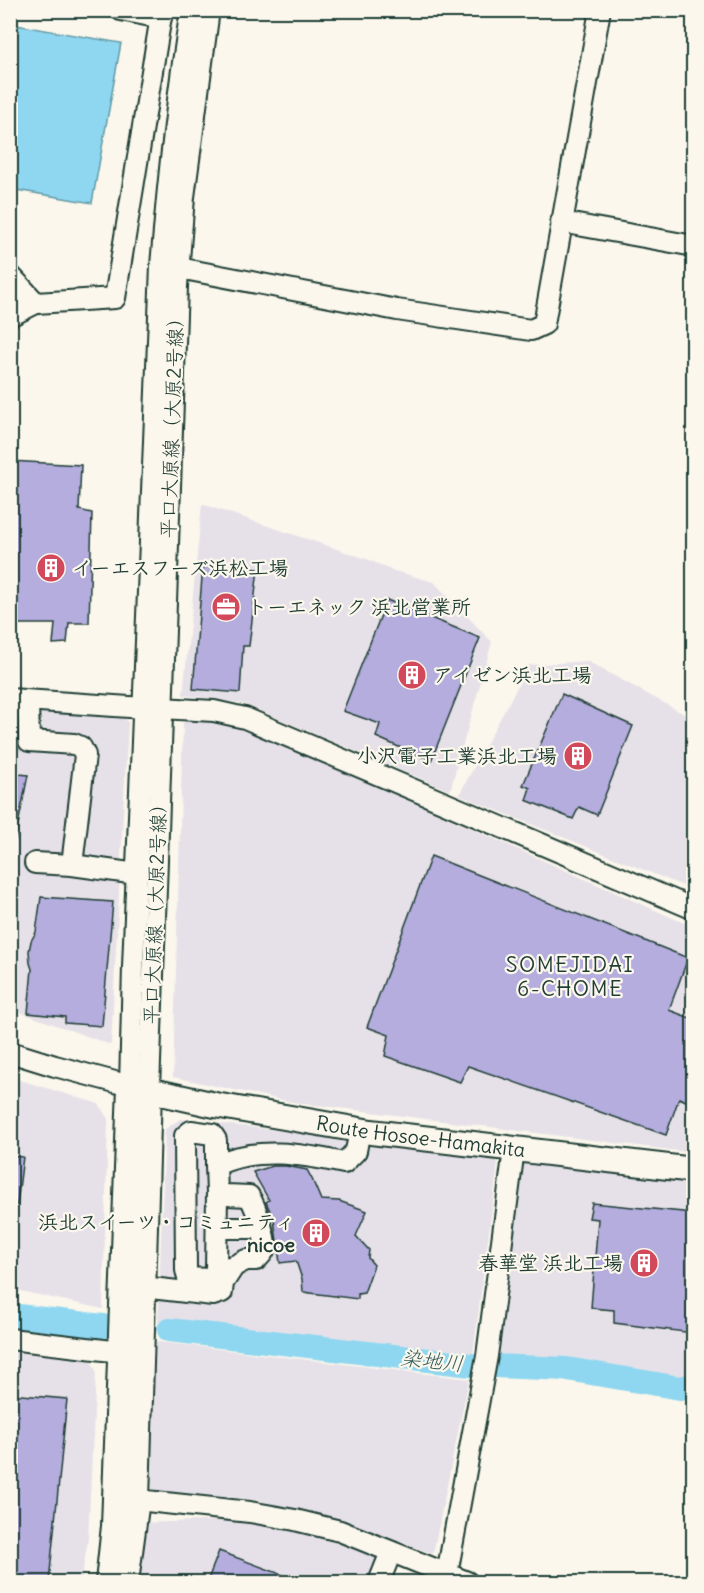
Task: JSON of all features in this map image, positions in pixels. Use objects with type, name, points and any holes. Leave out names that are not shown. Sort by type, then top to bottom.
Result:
[{"type":"main road","name":"Route Hosoe-Hamakita","points":[[140,1088],[215,1105],[360,1130],[693,1170]]},
{"type":"main road","points":[[126,1582],[136,1500],[130,1333],[142,1287],[140,1088]]},
{"type":"main road","points":[[108,1582],[130,1333],[140,1088]]},
{"type":"street","points":[[10,316],[36,303],[115,298],[162,14],[121,10]]},
{"type":"street","name":"平口大原線（大原2号線）","points":[[140,1088],[153,708],[161,266],[180,81],[191,10]]},
{"type":"street","name":"平口大原線（大原2号線）","points":[[140,1088],[137,874],[153,708],[178,268],[184,198],[209,10]]},
{"type":"street","points":[[178,268],[397,310],[531,330],[544,324],[600,10]]},
{"type":"street","points":[[561,222],[693,246]]},
{"type":"street","points":[[10,275],[36,303]]},
{"type":"street","points":[[72,866],[85,755],[81,747],[75,744],[29,741],[19,700],[214,711],[244,718],[693,909]]},
{"type":"street","points":[[35,863],[137,874]]},
{"type":"street","points":[[10,1052],[140,1088]]},
{"type":"street","points":[[216,1166],[238,1157],[256,1154],[285,1154],[344,1163],[356,1151],[360,1130]]},
{"type":"street","points":[[142,1287],[213,1295],[222,1292],[225,1268],[217,1228],[216,1140],[212,1134],[191,1131],[185,1136],[186,1270],[188,1278],[210,1278],[225,1268],[246,1260],[256,1260],[264,1251],[265,1245],[258,1214],[249,1196],[217,1193]]},
{"type":"street","points":[[447,1574],[488,1356],[514,1149]]},
{"type":"street","points":[[217,1228],[261,1228]]},
{"type":"street","points":[[10,1339],[130,1333]]},
{"type":"street","points":[[136,1500],[250,1512],[340,1531],[467,1582]]},
{"type":"street","points":[[378,1582],[391,1552]]},
{"type":"shaded area","points":[[202,504],[367,559],[391,570],[434,582],[492,642],[450,791],[244,704],[183,695]]},
{"type":"shaded area","points":[[587,661],[693,719],[693,890],[459,795],[529,665]]},
{"type":"shaded area","points":[[11,708],[121,716],[128,722],[111,1045],[11,1009]]},
{"type":"shaded area","points":[[192,717],[225,719],[693,927],[693,1153],[292,1102],[173,1077],[183,723]]},
{"type":"shaded area","points":[[10,1077],[99,1104],[108,1119],[103,1309],[11,1289]]},
{"type":"shaded area","points":[[180,1119],[317,1135],[361,1146],[491,1154],[498,1163],[473,1354],[158,1322],[165,1129]]},
{"type":"shaded area","points":[[527,1162],[693,1182],[693,1380],[684,1382],[564,1361],[498,1358],[519,1166]]},
{"type":"shaded area","points":[[152,1341],[469,1379],[433,1554],[339,1521],[256,1500],[153,1490],[146,1474]]},
{"type":"shaded area","points":[[11,1350],[90,1359],[96,1371],[88,1539],[81,1582],[11,1582]]},
{"type":"shaded area","points":[[238,1520],[334,1537],[380,1557],[370,1582],[129,1582],[134,1523]]},
{"type":"water","points":[[10,24],[121,43],[92,203],[11,189]]},
{"type":"building","name":"イーエスフーズ浜松工場","points":[[10,461],[81,465],[79,510],[92,513],[89,623],[69,623],[67,643],[53,644],[55,624],[10,624]]},
{"type":"building","name":"トーエネック 浜北営業所","points":[[203,565],[258,569],[249,646],[243,646],[240,693],[193,689]]},
{"type":"building","name":"アイゼン浜北工場","points":[[387,600],[480,638],[431,761],[376,737],[380,724],[343,711]]},
{"type":"building","name":"小沢電子工業浜北工場","points":[[562,694],[633,726],[597,815],[579,807],[573,819],[526,800],[530,788],[523,785]]},
{"type":"building","points":[[10,773],[28,775],[15,840],[10,839]]},
{"type":"building","points":[[431,856],[688,958],[669,1010],[693,1019],[693,1104],[679,1098],[666,1135],[468,1066],[460,1082],[385,1056],[389,1035],[367,1027]]},
{"type":"building","points":[[41,897],[113,902],[102,1026],[65,1023],[65,1017],[28,1013],[32,969],[29,951],[36,932]]},
{"type":"building","points":[[10,1156],[23,1157],[17,1205],[10,1205]]},
{"type":"building","name":"浜北スイーツ・コミュニティ nicoe","points":[[273,1166],[307,1170],[321,1200],[339,1201],[367,1211],[356,1236],[369,1250],[368,1258],[374,1265],[364,1293],[358,1294],[358,1299],[303,1292],[302,1279],[296,1261],[280,1263],[274,1220],[266,1202],[269,1200],[253,1172]]},
{"type":"building","name":"春華堂 浜北工場","points":[[592,1203],[693,1213],[693,1333],[614,1323],[614,1310],[591,1308],[598,1219],[589,1218]]},
{"type":"building","points":[[10,1394],[67,1399],[49,1582],[10,1582]]},
{"type":"building","points":[[219,1551],[299,1581],[299,1582],[207,1582]]},
{"type":"waterway","name":"染地川","points":[[10,1315],[103,1326]]},
{"type":"waterway","name":"染地川","points":[[169,1330],[471,1365],[567,1369],[680,1388],[694,1385]]},
{"type":"place","name":"イーエスフーズ浜松工場","points":[[51,568]]},
{"type":"place","name":"トーエネック 浜北営業所","points":[[226,607]]},
{"type":"place","name":"アイゼン浜北工場","points":[[412,675]]},
{"type":"place","name":"小沢電子工業浜北工場","points":[[578,756]]},
{"type":"place","name":"浜北スイーツ・コミュニティ nicoe","points":[[316,1233]]},
{"type":"place","name":"春華堂 浜北工場","points":[[644,1263]]},
{"type":"district","name":"SOMEJIDAI 6-CHOME","points":[[570,977]]}]
